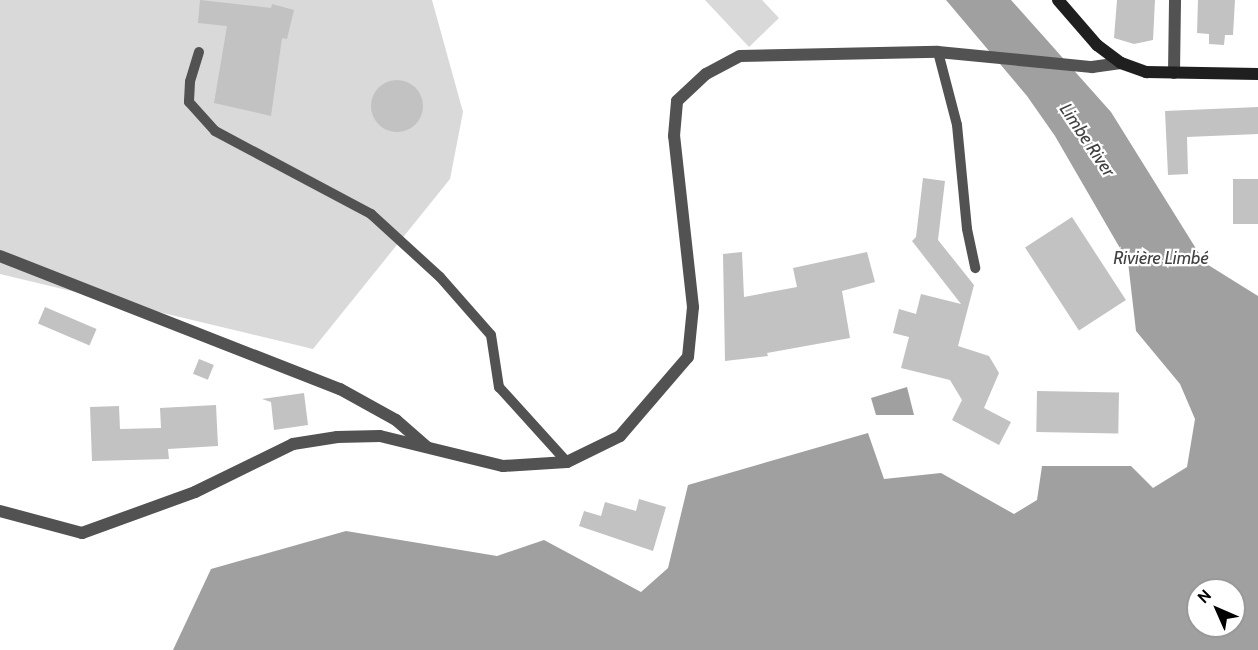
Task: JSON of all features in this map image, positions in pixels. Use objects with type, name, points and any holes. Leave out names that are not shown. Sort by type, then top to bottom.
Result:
[{"type":"main road","points":[[1058,0],[1097,45],[1121,63],[1146,72],[1258,74]]},
{"type":"street","points":[[1174,73],[1175,0]]},
{"type":"street","points":[[0,511],[82,533],[195,492],[293,444],[337,437],[380,436],[503,466],[567,462],[620,436],[688,357],[693,307],[674,136],[677,101],[706,74],[740,56],[938,52],[1092,67],[1121,63]]},
{"type":"street","points":[[0,256],[340,389],[396,420],[430,449]]},
{"type":"lane","points":[[199,52],[190,82],[189,102],[214,131],[371,214],[440,277],[491,335],[499,387],[567,462]]},
{"type":"lane","points":[[938,52],[957,125],[967,229],[975,268]]},
{"type":"shaded area","points":[[0,0],[432,0],[463,112],[450,179],[313,349],[0,274]]},
{"type":"shaded area","points":[[705,0],[762,0],[779,18],[749,47]]},
{"type":"water","points":[[946,0],[1011,0],[1111,112],[1205,263],[1258,296],[1258,650],[173,650],[211,569],[346,531],[497,556],[544,540],[641,592],[668,568],[688,485],[868,433],[884,479],[941,473],[1014,514],[1037,500],[1042,466],[1131,466],[1153,488],[1187,467],[1195,419],[1180,384],[1136,331],[1128,262],[1055,136],[1027,96]]},
{"type":"water","points":[[907,387],[914,415],[876,415],[871,398]]},
{"type":"building","points":[[200,0],[271,8],[272,4],[294,10],[287,39],[282,38],[271,116],[214,103],[227,26],[198,23]]},
{"type":"building","points":[[1117,0],[1155,0],[1153,40],[1134,44],[1114,38]]},
{"type":"building","points":[[1198,0],[1235,0],[1233,35],[1225,35],[1224,45],[1209,44],[1209,34],[1197,33]]},
{"type":"building","points":[[392,80],[402,80],[411,84],[419,92],[423,106],[419,120],[411,128],[402,132],[392,132],[383,128],[375,120],[371,111],[371,101],[375,92],[383,84]]},
{"type":"building","points":[[1258,107],[1258,134],[1187,137],[1188,174],[1168,175],[1165,111]]},
{"type":"building","points":[[923,178],[945,181],[938,240],[974,285],[958,346],[989,356],[999,373],[984,408],[1011,422],[999,445],[952,420],[962,400],[950,380],[901,368],[909,337],[893,333],[899,309],[916,314],[921,294],[961,304],[912,241],[916,237]]},
{"type":"building","points":[[1233,179],[1258,179],[1258,224],[1233,224]]},
{"type":"building","points":[[1072,217],[1126,300],[1079,331],[1025,247]]},
{"type":"building","points":[[742,252],[744,297],[797,287],[793,268],[867,252],[875,282],[842,291],[850,338],[767,353],[768,356],[725,361],[723,254]]},
{"type":"building","points":[[45,307],[97,329],[90,345],[38,324]]},
{"type":"building","points":[[199,359],[214,365],[208,380],[193,374]]},
{"type":"building","points":[[1037,391],[1119,392],[1118,433],[1036,432]]},
{"type":"building","points":[[304,393],[308,425],[274,430],[271,402],[262,399]]},
{"type":"building","points":[[216,405],[218,446],[168,449],[169,459],[92,461],[90,407],[119,406],[120,429],[161,428],[160,408]]},
{"type":"building","points":[[639,499],[666,507],[653,551],[579,526],[584,511],[601,516],[605,502],[636,511]]},
{"type":"water label","name":"Limbe River","points":[[1087,140]]},
{"type":"water label","name":"Rivière Limbé","points":[[1161,258]]}]
